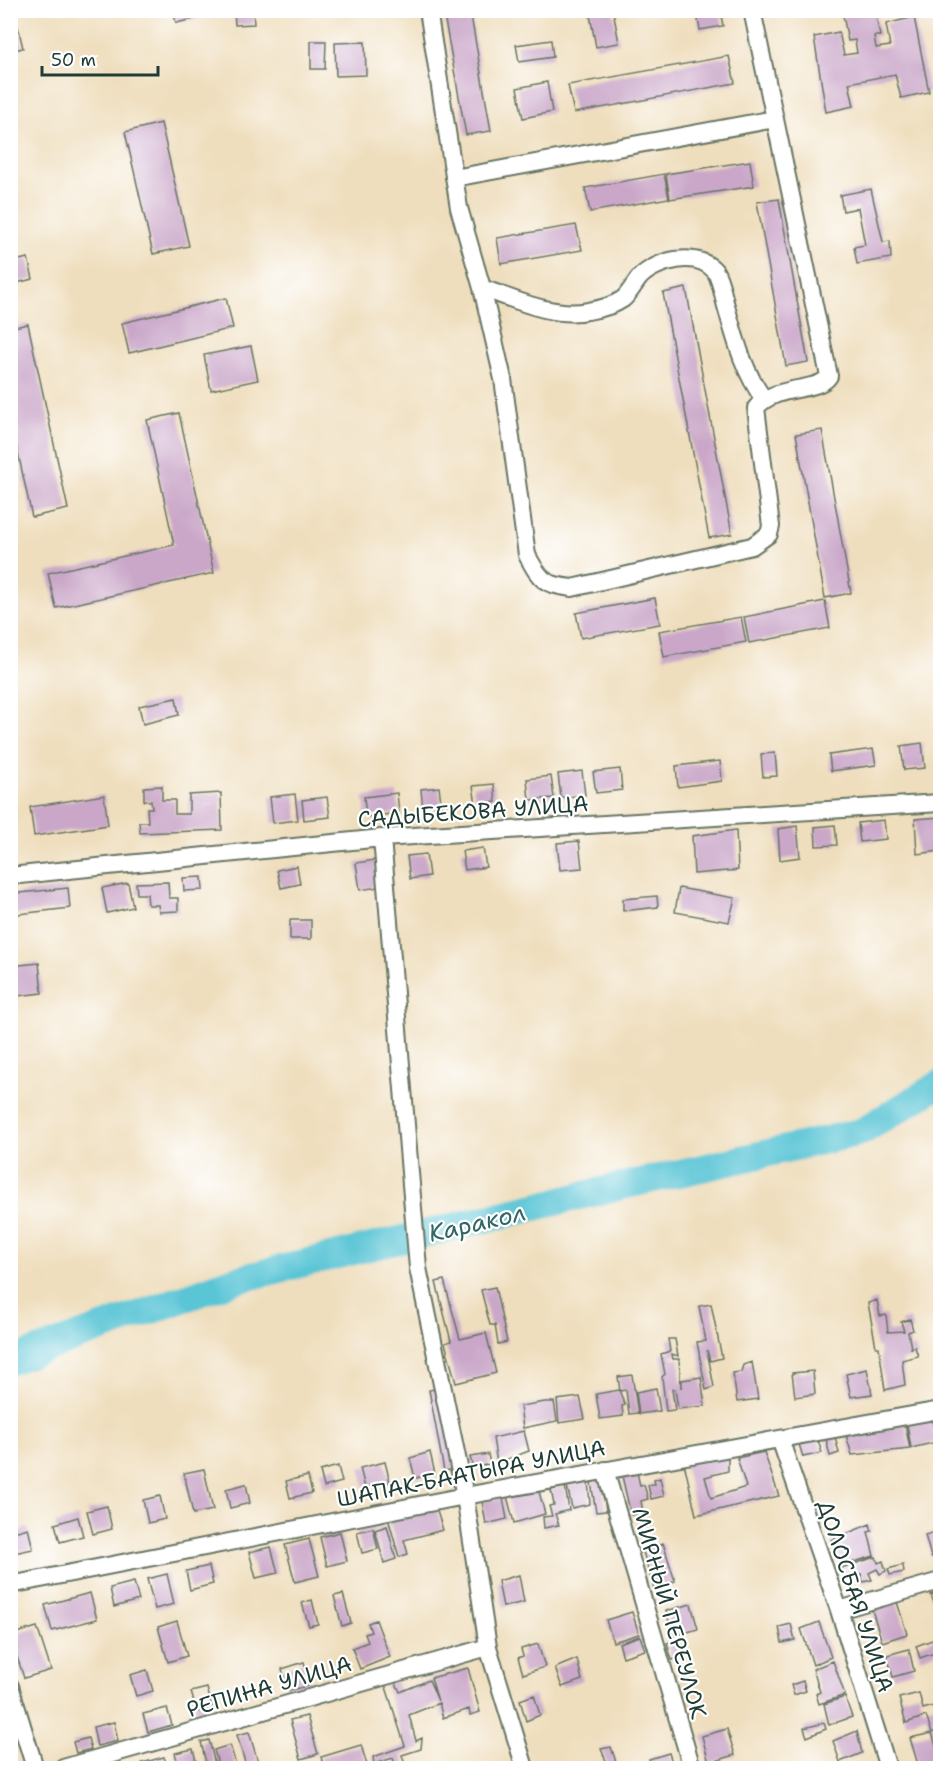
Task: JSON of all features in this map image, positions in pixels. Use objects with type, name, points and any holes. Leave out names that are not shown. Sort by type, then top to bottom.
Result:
[{"type":"street","points":[[428,10],[459,208],[482,288],[503,379],[527,555],[539,577],[553,586],[572,588],[752,546],[763,540],[769,534],[771,526],[756,408],[764,399],[826,380],[829,372],[752,10]]},
{"type":"street","points":[[454,178],[775,118]]},
{"type":"street","points":[[482,288],[540,308],[585,312],[608,307],[623,298],[641,276],[659,264],[680,260],[698,261],[717,273],[736,342],[754,386],[764,399]]},
{"type":"street","name":"САДЫБЕКОВА УЛИЦА","points":[[10,876],[382,838],[940,803]]},
{"type":"street","points":[[382,838],[410,1202],[418,1268],[465,1496],[488,1647],[525,1768]]},
{"type":"street","name":"ШАПАК-БААТЫРА УЛИЦА","points":[[10,1585],[465,1496],[940,1410]]},
{"type":"street","name":"ДОЛОСБАЯ УЛИЦА","points":[[780,1439],[839,1610],[888,1768]]},
{"type":"street","name":"МИРНЫЙ ПЕРЕУЛОК","points":[[605,1470],[692,1768]]},
{"type":"street","points":[[839,1610],[940,1581]]},
{"type":"street","name":"РЕПИНА УЛИЦА","points":[[63,1768],[488,1647]]},
{"type":"street","points":[[10,1686],[36,1768]]},
{"type":"building","points":[[10,10],[14,10],[23,48],[10,51]]},
{"type":"building","points":[[173,10],[206,10],[207,16],[176,23]]},
{"type":"building","points":[[234,10],[253,10],[254,24],[235,25]]},
{"type":"building","points":[[443,10],[470,10],[491,131],[466,135]]},
{"type":"building","points":[[589,10],[613,10],[619,43],[596,47]]},
{"type":"building","points":[[696,10],[720,10],[723,26],[700,30]]},
{"type":"building","points":[[842,10],[875,10],[880,36],[874,36],[876,48],[890,46],[886,24],[914,17],[929,92],[901,98],[895,74],[849,83],[854,106],[826,112],[814,37],[839,32],[844,55],[857,53],[855,40],[848,41]]},
{"type":"building","points":[[551,40],[553,57],[519,62],[516,45]]},
{"type":"building","points":[[311,41],[326,41],[325,69],[311,69]]},
{"type":"building","points":[[365,42],[366,75],[336,76],[335,43]]},
{"type":"building","points":[[729,56],[735,83],[574,113],[568,85]]},
{"type":"building","points":[[547,82],[552,112],[523,118],[517,88]]},
{"type":"building","points":[[161,123],[189,246],[153,254],[125,132]]},
{"type":"building","points":[[750,161],[754,186],[670,199],[666,174]]},
{"type":"building","points":[[664,174],[669,198],[590,212],[585,188]]},
{"type":"building","points":[[871,189],[883,242],[890,241],[891,258],[857,264],[854,247],[865,245],[858,208],[843,211],[840,195]]},
{"type":"building","points":[[779,199],[808,362],[786,366],[757,202]]},
{"type":"building","points":[[576,225],[582,250],[501,264],[497,238]]},
{"type":"building","points":[[28,258],[33,279],[12,284],[10,262]]},
{"type":"building","points":[[686,288],[732,534],[709,538],[663,293]]},
{"type":"building","points":[[226,298],[233,328],[129,353],[122,323]]},
{"type":"building","points":[[28,324],[68,509],[32,517],[10,416],[10,328]]},
{"type":"building","points":[[251,346],[258,380],[211,390],[204,355]]},
{"type":"building","points":[[179,413],[214,573],[56,608],[48,573],[174,545],[147,420]]},
{"type":"building","points":[[822,430],[851,593],[825,598],[796,434]]},
{"type":"building","points":[[655,598],[660,624],[581,638],[576,613]]},
{"type":"building","points":[[825,601],[830,628],[749,643],[744,617]]},
{"type":"building","points":[[741,617],[746,642],[664,657],[659,631]]},
{"type":"building","points":[[176,698],[179,715],[143,724],[139,706]]},
{"type":"building","points":[[922,743],[925,768],[904,770],[901,746]]},
{"type":"building","points":[[873,749],[876,765],[831,771],[829,755]]},
{"type":"building","points":[[775,753],[777,776],[763,777],[761,754]]},
{"type":"building","points":[[720,761],[722,781],[678,787],[676,766]]},
{"type":"building","points":[[620,769],[622,790],[596,793],[593,772]]},
{"type":"building","points":[[582,771],[585,795],[561,798],[558,774]]},
{"type":"building","points":[[551,776],[554,798],[529,800],[527,779]]},
{"type":"building","points":[[494,784],[496,802],[476,804],[473,786]]},
{"type":"building","points":[[162,786],[162,800],[175,800],[175,814],[189,814],[189,795],[221,793],[222,830],[140,833],[139,822],[148,822],[147,808],[152,808],[151,801],[144,801],[144,787]]},
{"type":"building","points":[[439,787],[442,809],[423,811],[421,789]]},
{"type":"building","points":[[397,793],[399,813],[366,817],[364,797]]},
{"type":"building","points":[[295,794],[298,820],[273,823],[270,797]]},
{"type":"building","points":[[104,795],[108,825],[34,836],[30,807]]},
{"type":"building","points":[[327,797],[330,817],[304,820],[302,800]]},
{"type":"building","points":[[940,817],[940,851],[917,854],[915,819]]},
{"type":"building","points":[[884,820],[886,839],[860,842],[858,823]]},
{"type":"building","points":[[835,825],[837,845],[816,846],[815,827]]},
{"type":"building","points":[[797,826],[800,857],[780,860],[778,829]]},
{"type":"building","points":[[736,830],[738,870],[694,874],[692,836]]},
{"type":"building","points":[[579,841],[582,868],[560,870],[557,843]]},
{"type":"building","points":[[483,848],[486,867],[465,870],[462,851]]},
{"type":"building","points":[[426,854],[429,876],[410,879],[407,856]]},
{"type":"building","points":[[375,860],[379,887],[360,890],[356,863]]},
{"type":"building","points":[[297,866],[300,884],[281,888],[277,870]]},
{"type":"building","points":[[202,877],[203,890],[184,891],[183,878]]},
{"type":"building","points":[[168,882],[169,898],[178,898],[178,911],[159,912],[158,905],[148,905],[147,894],[137,894],[136,883]]},
{"type":"building","points":[[128,883],[133,907],[107,913],[102,888]]},
{"type":"building","points":[[68,888],[70,908],[10,915],[10,894]]},
{"type":"building","points":[[679,888],[735,898],[729,922],[675,912]]},
{"type":"building","points":[[657,896],[658,907],[623,911],[623,899]]},
{"type":"building","points":[[290,920],[311,920],[311,939],[290,939]]},
{"type":"building","points":[[39,963],[42,993],[17,996],[17,988],[10,989],[10,966]]},
{"type":"building","points":[[444,1280],[460,1339],[486,1333],[496,1373],[456,1383],[445,1343],[451,1341],[436,1282]]},
{"type":"building","points":[[495,1287],[507,1342],[498,1344],[495,1325],[490,1325],[481,1290]]},
{"type":"building","points":[[877,1300],[880,1316],[886,1315],[888,1332],[904,1331],[901,1322],[910,1319],[913,1330],[908,1332],[911,1348],[915,1347],[918,1356],[902,1360],[905,1385],[885,1390],[879,1347],[876,1347],[868,1303]]},
{"type":"building","points":[[711,1304],[722,1358],[710,1361],[707,1350],[714,1387],[706,1390],[697,1342],[706,1341],[699,1306]]},
{"type":"building","points":[[668,1339],[675,1339],[678,1356],[672,1354],[673,1359],[679,1359],[681,1388],[682,1380],[701,1377],[705,1406],[678,1409],[675,1389],[672,1389],[675,1410],[666,1411],[662,1377],[665,1374],[661,1354],[670,1351]]},
{"type":"building","points":[[752,1362],[758,1399],[737,1402],[733,1373],[741,1372],[743,1365]]},
{"type":"building","points":[[867,1369],[872,1394],[851,1397],[846,1374]]},
{"type":"building","points":[[813,1371],[815,1394],[795,1397],[792,1373]]},
{"type":"building","points":[[632,1375],[638,1413],[629,1414],[626,1390],[620,1391],[618,1377]]},
{"type":"building","points":[[440,1388],[455,1469],[444,1471],[429,1390]]},
{"type":"building","points":[[656,1388],[660,1411],[639,1414],[636,1392]]},
{"type":"building","points":[[619,1390],[625,1405],[622,1406],[623,1416],[600,1419],[596,1394]]},
{"type":"building","points":[[580,1397],[585,1419],[559,1423],[557,1400]]},
{"type":"building","points":[[554,1402],[557,1421],[523,1428],[520,1406]]},
{"type":"building","points":[[932,1420],[937,1442],[911,1448],[907,1424]]},
{"type":"building","points":[[905,1423],[910,1449],[852,1455],[846,1435]]},
{"type":"building","points":[[524,1431],[529,1451],[497,1463],[493,1438]]},
{"type":"building","points":[[835,1437],[839,1453],[830,1456],[826,1439]]},
{"type":"building","points":[[818,1440],[822,1453],[803,1457],[799,1444]]},
{"type":"building","points":[[430,1452],[435,1474],[415,1478],[410,1458]]},
{"type":"building","points":[[764,1452],[779,1496],[696,1515],[684,1463],[728,1457],[728,1471],[705,1477],[711,1498],[746,1487],[737,1458]]},
{"type":"building","points":[[488,1454],[490,1464],[473,1468],[470,1457]]},
{"type":"building","points":[[385,1462],[390,1482],[365,1488],[360,1468]]},
{"type":"building","points":[[338,1466],[342,1482],[324,1487],[320,1471]]},
{"type":"building","points":[[204,1469],[213,1510],[193,1514],[184,1473]]},
{"type":"building","points":[[637,1472],[640,1486],[644,1485],[648,1499],[641,1501],[643,1513],[631,1515],[622,1476]]},
{"type":"building","points":[[308,1476],[312,1493],[290,1498],[286,1481]]},
{"type":"building","points":[[660,1478],[664,1496],[651,1499],[648,1485],[655,1484],[654,1480]]},
{"type":"building","points":[[602,1480],[606,1511],[596,1512],[591,1482]]},
{"type":"building","points":[[588,1482],[590,1504],[572,1508],[567,1486]]},
{"type":"building","points":[[246,1484],[250,1503],[230,1508],[226,1489]]},
{"type":"building","points":[[537,1484],[545,1514],[514,1523],[507,1496]]},
{"type":"building","points":[[565,1486],[569,1510],[555,1514],[559,1525],[544,1528],[543,1517],[552,1516],[549,1506],[554,1505],[551,1490]]},
{"type":"building","points":[[160,1496],[165,1519],[148,1523],[143,1500]]},
{"type":"building","points":[[503,1498],[507,1519],[486,1524],[482,1501]]},
{"type":"building","points":[[107,1506],[112,1529],[93,1534],[87,1511]]},
{"type":"building","points":[[436,1508],[443,1530],[404,1540],[408,1554],[399,1557],[388,1518]]},
{"type":"building","points":[[78,1517],[83,1536],[60,1542],[55,1524]]},
{"type":"building","points":[[870,1524],[872,1531],[868,1532],[874,1556],[840,1566],[831,1540]]},
{"type":"building","points":[[387,1526],[396,1559],[384,1563],[375,1530]]},
{"type":"building","points":[[28,1528],[33,1549],[14,1553],[10,1533]]},
{"type":"building","points":[[373,1528],[378,1549],[362,1553],[357,1532]]},
{"type":"building","points":[[940,1531],[940,1554],[931,1557],[925,1535]]},
{"type":"building","points":[[340,1532],[347,1561],[327,1566],[320,1537]]},
{"type":"building","points":[[309,1539],[319,1576],[295,1582],[285,1545]]},
{"type":"building","points":[[663,1543],[675,1581],[654,1589],[643,1552]]},
{"type":"building","points":[[271,1547],[278,1573],[256,1578],[249,1552]]},
{"type":"building","points":[[876,1557],[878,1563],[883,1561],[886,1571],[880,1574],[877,1569],[869,1573],[872,1580],[863,1582],[861,1574],[845,1579],[841,1568]]},
{"type":"building","points":[[903,1565],[904,1572],[890,1575],[888,1569]]},
{"type":"building","points":[[209,1566],[213,1584],[190,1590],[186,1571]]},
{"type":"building","points":[[167,1574],[174,1604],[155,1609],[147,1579]]},
{"type":"building","points":[[519,1575],[524,1602],[503,1607],[498,1581]]},
{"type":"building","points":[[134,1582],[139,1600],[114,1607],[110,1588]]},
{"type":"building","points":[[940,1592],[940,1619],[931,1595]]},
{"type":"building","points":[[90,1593],[97,1619],[52,1631],[45,1605]]},
{"type":"building","points":[[343,1594],[351,1623],[342,1626],[334,1596]]},
{"type":"building","points":[[312,1600],[318,1624],[309,1626],[302,1603]]},
{"type":"building","points":[[897,1602],[907,1634],[882,1642],[872,1610]]},
{"type":"building","points":[[691,1604],[698,1629],[673,1636],[666,1611]]},
{"type":"building","points":[[632,1612],[639,1634],[613,1642],[606,1620]]},
{"type":"building","points":[[376,1620],[390,1657],[360,1669],[352,1648],[368,1642],[365,1634],[371,1632],[368,1623]]},
{"type":"building","points":[[177,1621],[187,1656],[168,1662],[158,1627]]},
{"type":"building","points":[[819,1622],[831,1657],[813,1665],[801,1629]]},
{"type":"building","points":[[791,1624],[795,1640],[782,1643],[779,1627]]},
{"type":"building","points":[[37,1627],[51,1670],[24,1678],[10,1635]]},
{"type":"building","points":[[640,1636],[645,1650],[623,1657],[619,1643]]},
{"type":"building","points":[[940,1637],[940,1651],[920,1658],[916,1646]]},
{"type":"building","points":[[678,1640],[683,1657],[672,1660],[667,1643]]},
{"type":"building","points":[[538,1644],[545,1667],[523,1674],[518,1658],[523,1656],[521,1649]]},
{"type":"building","points":[[909,1649],[914,1671],[893,1677],[887,1655]]},
{"type":"building","points":[[577,1659],[582,1680],[562,1687],[555,1668]]},
{"type":"building","points":[[833,1661],[845,1695],[819,1704],[816,1694],[820,1692],[813,1669]]},
{"type":"building","points":[[304,1662],[310,1685],[288,1691],[282,1669]]},
{"type":"building","points":[[468,1668],[480,1712],[470,1715],[469,1709],[443,1718],[439,1703],[409,1715],[416,1741],[422,1738],[421,1749],[402,1755],[406,1768],[396,1768],[393,1758],[374,1764],[373,1757],[405,1746],[385,1684],[395,1681],[400,1692],[429,1680],[438,1701],[431,1678]]},
{"type":"building","points":[[147,1670],[153,1691],[136,1696],[130,1675]]},
{"type":"building","points":[[803,1681],[806,1691],[794,1695],[791,1685]]},
{"type":"building","points":[[207,1688],[212,1707],[197,1712],[191,1692]]},
{"type":"building","points":[[919,1693],[923,1709],[940,1704],[940,1729],[932,1733],[926,1716],[906,1723],[899,1698]]},
{"type":"building","points":[[534,1695],[540,1715],[526,1721],[520,1700]]},
{"type":"building","points":[[845,1697],[852,1717],[829,1725],[824,1704]]},
{"type":"building","points":[[167,1708],[172,1725],[148,1732],[143,1714]]},
{"type":"building","points":[[307,1716],[318,1754],[301,1759],[290,1720]]},
{"type":"building","points":[[114,1722],[118,1741],[97,1746],[93,1727]]},
{"type":"building","points":[[824,1723],[826,1729],[807,1737],[804,1728]]},
{"type":"building","points":[[727,1729],[735,1755],[709,1763],[702,1736]]},
{"type":"building","points":[[857,1731],[862,1753],[840,1762],[833,1741]]},
{"type":"building","points":[[249,1732],[258,1762],[246,1766],[237,1735]]},
{"type":"building","points":[[932,1733],[940,1759],[940,1768],[919,1768],[910,1738]]},
{"type":"building","points":[[88,1738],[91,1749],[76,1753],[73,1742]]},
{"type":"building","points":[[209,1740],[216,1768],[179,1768],[175,1753],[193,1749],[197,1765],[206,1763],[201,1742]]},
{"type":"building","points":[[230,1745],[236,1765],[219,1768],[214,1750]]},
{"type":"building","points":[[361,1745],[368,1768],[324,1768],[321,1757]]},
{"type":"building","points":[[611,1747],[618,1768],[609,1768],[601,1749]]},
{"type":"building","points":[[669,1753],[674,1768],[652,1768],[649,1759]]},
{"type":"building","points":[[164,1757],[168,1768],[144,1768],[142,1763]]},
{"type":"waterway","name":"Каракол","points":[[10,1361],[235,1280],[609,1189],[861,1132],[940,1084]]}]
